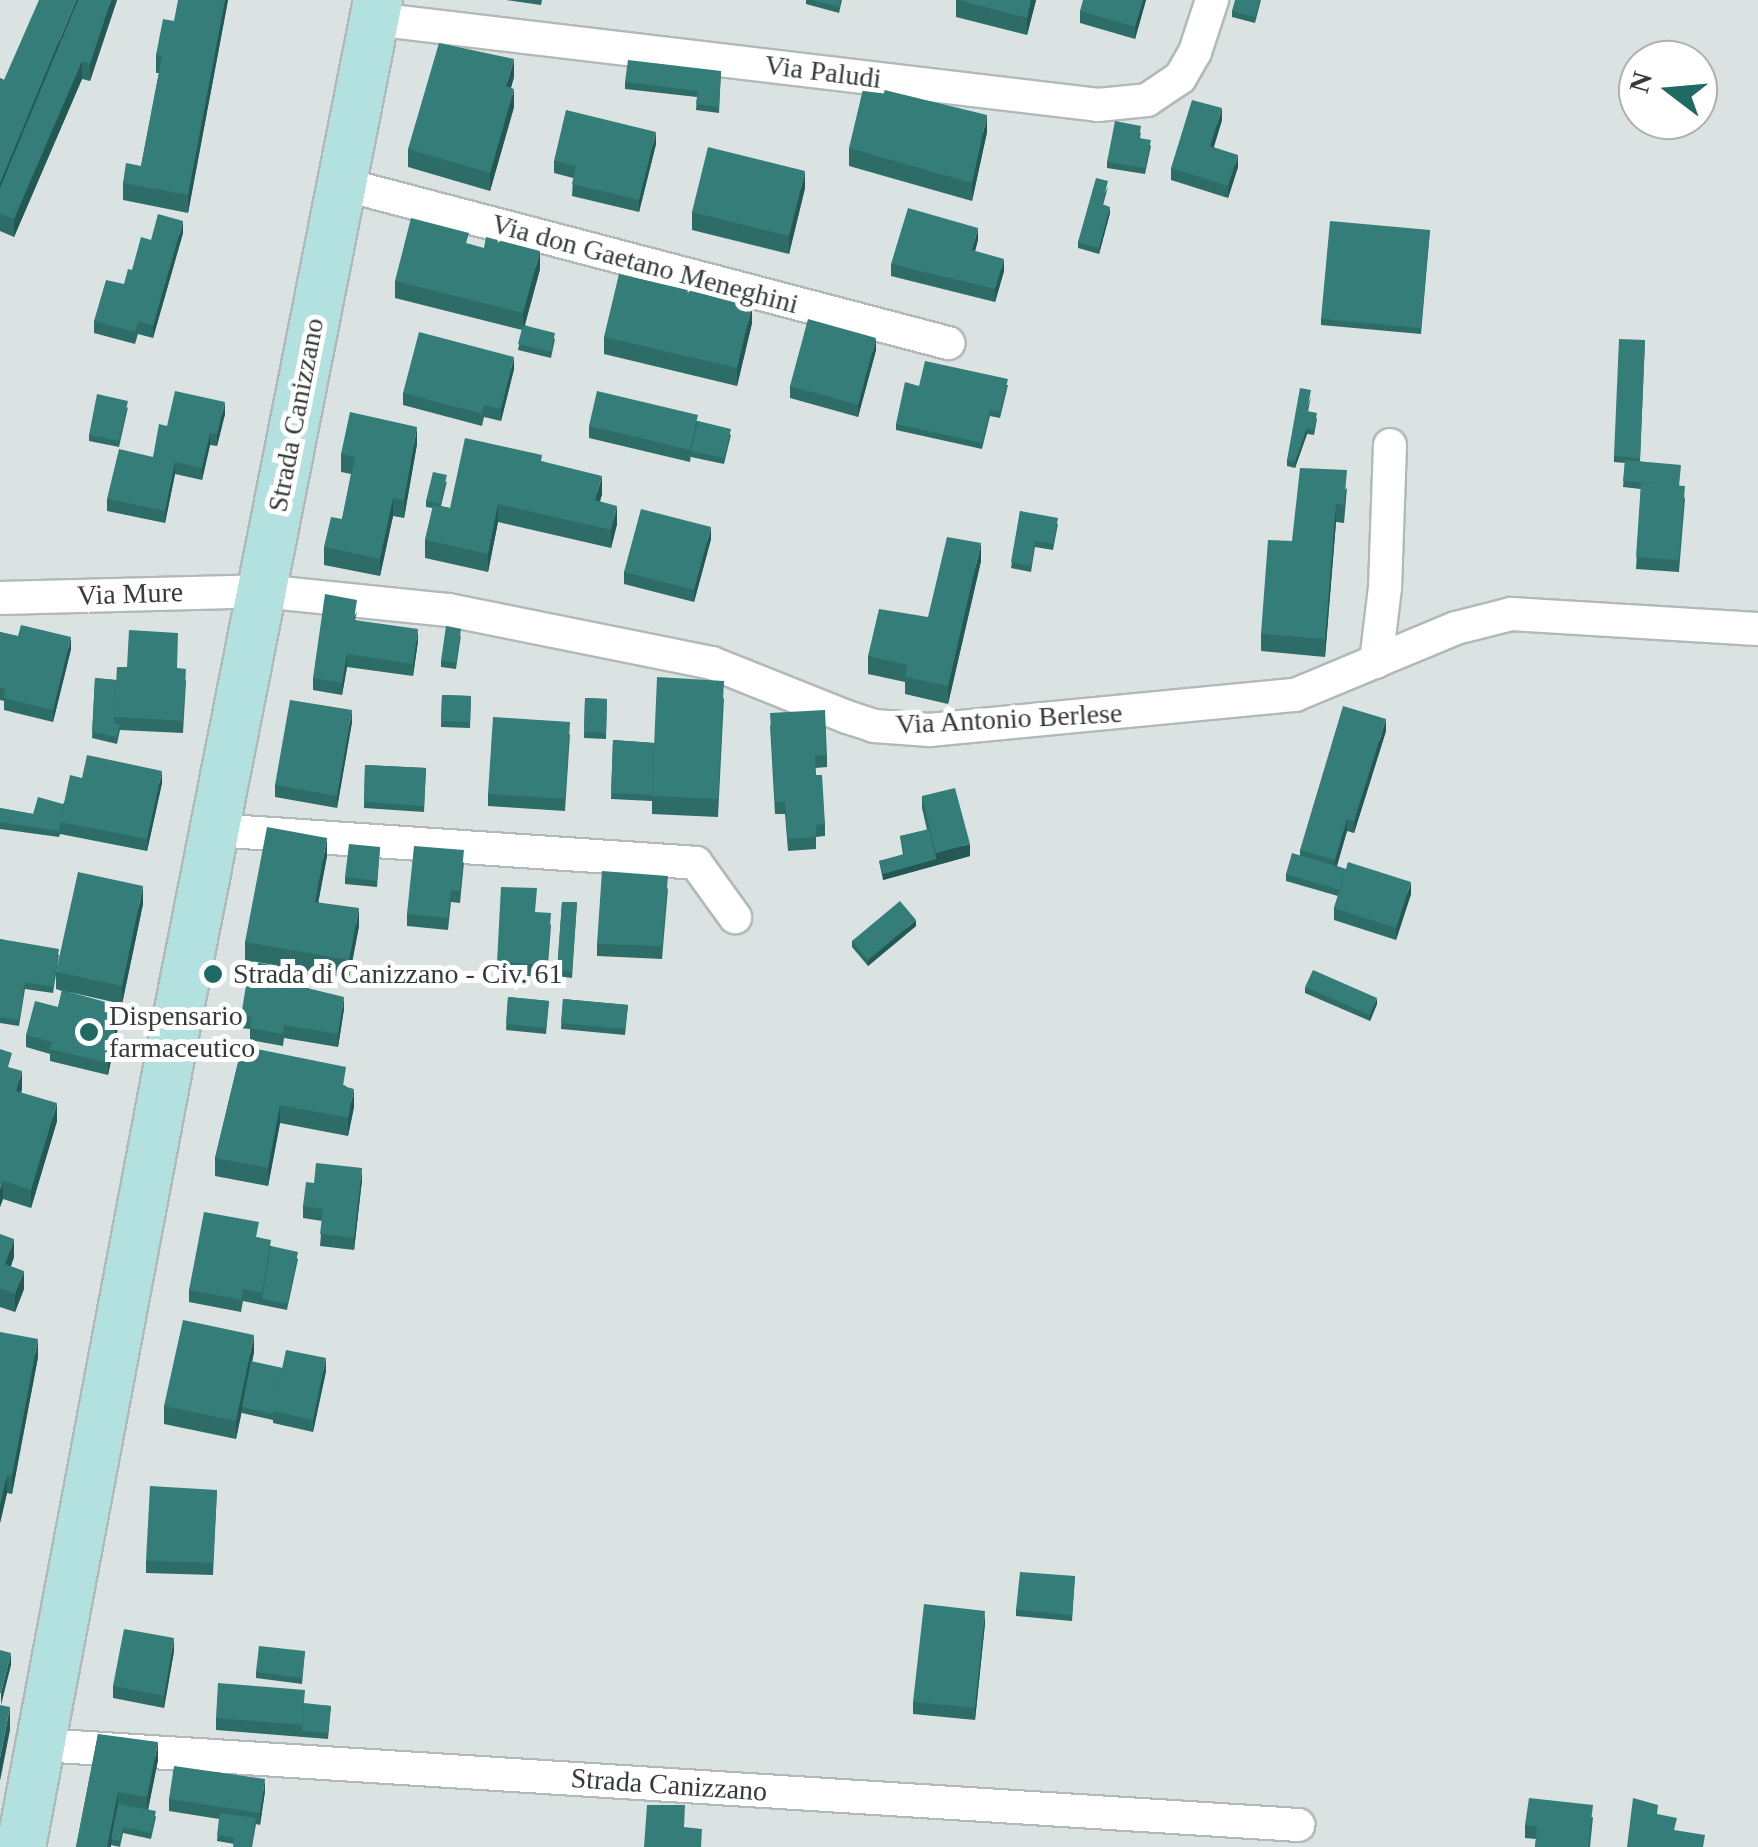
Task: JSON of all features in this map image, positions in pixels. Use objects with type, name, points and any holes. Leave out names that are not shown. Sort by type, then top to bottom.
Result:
[{"type":"street","name":"Via Paludi","points":[[376,9],[1098,105],[1147,100],[1180,78],[1195,52],[1212,0]]},
{"type":"street","name":"Strada Canizzano","points":[[20,1847],[376,9]]},
{"type":"street","name":"Via don Gaetano Meneghini","points":[[342,184],[948,343]]},
{"type":"street","points":[[1376,662],[1385,588],[1390,445]]},
{"type":"street","name":"Via Mure","points":[[0,598],[261,590]]},
{"type":"street","name":"Via Antonio Berlese","points":[[261,590],[449,610],[712,662],[848,718],[899,729],[1274,699],[1322,686],[1456,628],[1511,614],[1758,629]]},
{"type":"street","points":[[214,830],[696,863],[734,916]]},
{"type":"street","name":"Strada Canizzano","points":[[41,1745],[1298,1825]]},
{"type":"building","points":[[39,0],[76,0],[0,183],[0,78],[4,80]]},
{"type":"building","points":[[78,0],[111,0],[90,64],[82,61],[14,219],[0,213],[0,188]]},
{"type":"building","points":[[178,0],[225,0],[188,195],[123,183],[126,163],[141,166],[162,56],[156,55],[163,19],[174,21]]},
{"type":"building","points":[[812,0],[841,0],[839,7]]},
{"type":"building","points":[[958,0],[1031,0],[1027,18]]},
{"type":"building","points":[[1083,0],[1143,0],[1135,27],[1080,11]]},
{"type":"building","points":[[1235,0],[1260,0],[1255,17],[1232,11]]},
{"type":"building","points":[[439,43],[514,59],[506,86],[514,89],[490,173],[408,149]]},
{"type":"building","points":[[628,60],[721,71],[719,107],[696,104],[698,91],[625,82]]},
{"type":"building","points":[[864,85],[987,115],[972,183],[849,148]]},
{"type":"building","points":[[1192,100],[1222,108],[1210,146],[1238,155],[1228,186],[1171,168]]},
{"type":"building","points":[[566,110],[656,132],[639,200],[572,184],[576,166],[554,161]]},
{"type":"building","points":[[1115,121],[1141,126],[1139,138],[1151,140],[1145,168],[1107,162]]},
{"type":"building","points":[[708,147],[805,171],[789,236],[692,212]]},
{"type":"building","points":[[1096,178],[1108,181],[1102,204],[1110,207],[1099,248],[1078,242]]},
{"type":"building","points":[[908,208],[978,228],[972,250],[1004,259],[995,289],[891,264]]},
{"type":"building","points":[[158,214],[183,221],[153,326],[138,321],[135,332],[94,321],[106,280],[124,284],[141,237],[151,240]]},
{"type":"building","points":[[411,218],[469,233],[466,243],[484,248],[486,237],[540,251],[523,313],[395,281]]},
{"type":"building","points":[[1330,221],[1430,230],[1421,328],[1321,319]]},
{"type":"building","points":[[619,274],[752,305],[737,368],[604,337]]},
{"type":"building","points":[[808,319],[876,338],[858,405],[790,386]]},
{"type":"building","points":[[523,325],[555,333],[551,352],[518,344]]},
{"type":"building","points":[[419,332],[514,357],[501,409],[484,405],[482,414],[403,393]]},
{"type":"building","points":[[1619,339],[1645,340],[1640,458],[1614,456]]},
{"type":"building","points":[[925,361],[1008,379],[1000,412],[990,410],[982,443],[896,424],[905,382],[919,386]]},
{"type":"building","points":[[1300,388],[1311,390],[1307,411],[1317,413],[1314,429],[1307,428],[1295,462],[1287,460]]},
{"type":"building","points":[[175,391],[225,402],[217,434],[210,433],[202,468],[175,462],[165,511],[107,499],[119,449],[153,457],[159,424],[167,426]]},
{"type":"building","points":[[597,391],[698,415],[690,450],[589,426]]},
{"type":"building","points":[[97,394],[128,401],[119,441],[89,435]]},
{"type":"building","points":[[350,412],[417,427],[404,500],[393,498],[380,559],[324,547],[331,517],[342,519],[355,457],[341,454]]},
{"type":"building","points":[[698,421],[731,429],[724,458],[691,451]]},
{"type":"building","points":[[465,438],[542,455],[541,461],[602,476],[595,500],[617,506],[611,530],[498,504],[488,554],[425,540],[433,505],[450,508]]},
{"type":"building","points":[[1625,460],[1681,465],[1679,486],[1623,481]]},
{"type":"building","points":[[1300,468],[1347,470],[1344,505],[1336,504],[1325,639],[1261,634],[1268,540],[1292,541]]},
{"type":"building","points":[[433,472],[447,475],[440,504],[426,501]]},
{"type":"building","points":[[1641,483],[1685,486],[1679,560],[1636,557]]},
{"type":"building","points":[[641,509],[711,527],[694,590],[624,572]]},
{"type":"building","points":[[1020,511],[1058,518],[1053,544],[1035,541],[1031,566],[1011,562]]},
{"type":"building","points":[[947,537],[981,543],[948,686],[905,677],[908,665],[868,656],[879,609],[928,617]]},
{"type":"building","points":[[325,594],[357,600],[354,620],[418,629],[413,664],[347,654],[342,683],[313,678]]},
{"type":"building","points":[[21,625],[71,637],[53,710],[4,698],[5,689],[0,688],[0,632],[18,636]]},
{"type":"building","points":[[446,626],[461,629],[456,663],[441,661]]},
{"type":"building","points":[[129,630],[178,633],[177,668],[186,669],[183,721],[114,717],[117,667],[127,667]]},
{"type":"building","points":[[657,677],[724,681],[718,799],[652,796]]},
{"type":"building","points":[[95,678],[116,680],[114,723],[120,724],[117,737],[92,732]]},
{"type":"building","points":[[442,695],[471,696],[470,722],[441,721]]},
{"type":"building","points":[[585,698],[607,699],[606,733],[584,732]]},
{"type":"building","points":[[290,700],[352,710],[337,796],[275,785]]},
{"type":"building","points":[[1343,706],[1386,719],[1354,821],[1347,819],[1335,860],[1300,850]]},
{"type":"building","points":[[825,710],[827,755],[815,756],[816,775],[822,775],[825,824],[816,825],[816,837],[788,839],[785,802],[775,802],[770,713]]},
{"type":"building","points":[[493,717],[570,722],[565,799],[488,794]]},
{"type":"building","points":[[613,740],[654,743],[652,795],[611,793]]},
{"type":"building","points":[[87,755],[162,771],[147,839],[60,822],[70,775],[82,778]]},
{"type":"building","points":[[365,765],[426,768],[424,806],[364,802]]},
{"type":"building","points":[[955,788],[970,844],[936,853],[922,796]]},
{"type":"building","points":[[38,797],[63,804],[59,831],[0,822],[0,808],[33,814]]},
{"type":"building","points":[[267,827],[327,838],[315,902],[359,908],[349,960],[245,942]]},
{"type":"building","points":[[929,829],[936,859],[883,874],[879,861],[904,854],[900,836]]},
{"type":"building","points":[[349,844],[380,847],[377,881],[345,877]]},
{"type":"building","points":[[414,846],[464,850],[460,891],[451,890],[448,918],[407,914]]},
{"type":"building","points":[[1292,853],[1346,869],[1339,890],[1286,874]]},
{"type":"building","points":[[1348,862],[1411,882],[1396,928],[1334,908]]},
{"type":"building","points":[[602,871],[668,876],[662,946],[597,944]]},
{"type":"building","points":[[78,872],[143,886],[122,986],[56,972]]},
{"type":"building","points":[[501,887],[537,888],[535,912],[551,913],[547,965],[497,962]]},
{"type":"building","points":[[900,901],[916,920],[868,960],[852,941]]},
{"type":"building","points":[[562,902],[577,902],[572,972],[557,970]]},
{"type":"building","points":[[0,939],[59,949],[53,987],[25,982],[19,1020],[0,1017]]},
{"type":"building","points":[[250,961],[308,972],[307,988],[344,997],[338,1034],[284,1025],[283,1034],[250,1028],[252,1017],[241,1016]]},
{"type":"building","points":[[1313,970],[1377,998],[1370,1015],[1305,987]]},
{"type":"building","points":[[62,990],[120,1006],[108,1063],[50,1049],[52,1042],[26,1035],[35,1001],[58,1007]]},
{"type":"building","points":[[508,997],[549,1001],[546,1028],[506,1024]]},
{"type":"building","points":[[563,999],[628,1005],[625,1029],[561,1023]]},
{"type":"building","points":[[242,1046],[346,1067],[343,1086],[354,1089],[348,1118],[280,1105],[268,1168],[215,1158]]},
{"type":"building","points":[[0,1049],[12,1053],[8,1067],[22,1071],[16,1091],[57,1103],[31,1190],[3,1181],[0,1189]]},
{"type":"building","points":[[316,1163],[362,1168],[354,1238],[320,1234],[323,1209],[303,1206],[306,1182],[314,1183]]},
{"type":"building","points":[[204,1212],[259,1222],[256,1237],[271,1240],[262,1293],[243,1289],[241,1300],[189,1290]]},
{"type":"building","points":[[0,1234],[14,1239],[5,1264],[24,1271],[15,1294],[0,1289]]},
{"type":"building","points":[[271,1246],[298,1252],[287,1304],[262,1299]]},
{"type":"building","points":[[183,1320],[254,1335],[236,1421],[164,1406]]},
{"type":"building","points":[[0,1332],[38,1339],[12,1476],[7,1475],[0,1505]]},
{"type":"building","points":[[286,1350],[326,1358],[313,1420],[273,1411]]},
{"type":"building","points":[[251,1361],[282,1368],[273,1414],[242,1407]]},
{"type":"building","points":[[150,1486],[217,1490],[213,1563],[146,1561]]},
{"type":"building","points":[[1020,1572],[1075,1576],[1072,1615],[1016,1610]]},
{"type":"building","points":[[924,1604],[985,1611],[975,1708],[913,1702]]},
{"type":"building","points":[[124,1629],[174,1638],[164,1696],[113,1686]]},
{"type":"building","points":[[259,1646],[305,1651],[302,1678],[256,1672]]},
{"type":"building","points":[[0,1650],[11,1653],[1,1693],[0,1693]]},
{"type":"building","points":[[218,1683],[305,1690],[302,1725],[216,1718]]},
{"type":"building","points":[[304,1703],[331,1706],[328,1733],[302,1731]]},
{"type":"building","points":[[0,1705],[10,1707],[0,1758]]},
{"type":"building","points":[[98,1734],[158,1742],[147,1797],[118,1792],[107,1847],[76,1847]]},
{"type":"building","points":[[174,1766],[265,1779],[260,1813],[169,1799]]},
{"type":"building","points":[[1529,1798],[1593,1805],[1588,1847],[1535,1847],[1537,1827],[1525,1825]]},
{"type":"building","points":[[1633,1798],[1658,1805],[1657,1814],[1677,1818],[1674,1830],[1705,1835],[1703,1847],[1627,1847]]},
{"type":"building","points":[[118,1804],[156,1811],[151,1833],[123,1827],[120,1841],[111,1839]]},
{"type":"building","points":[[647,1805],[685,1805],[684,1827],[702,1829],[701,1847],[644,1847]]},
{"type":"building","points":[[220,1813],[256,1818],[251,1847],[233,1847],[234,1838],[217,1835]]},
{"type":"place","name":"Strada di Canizzano - Civ. 61","points":[[213,974]]},
{"type":"place","name":"Dispensario farmaceutico","points":[[89,1032]]}]
